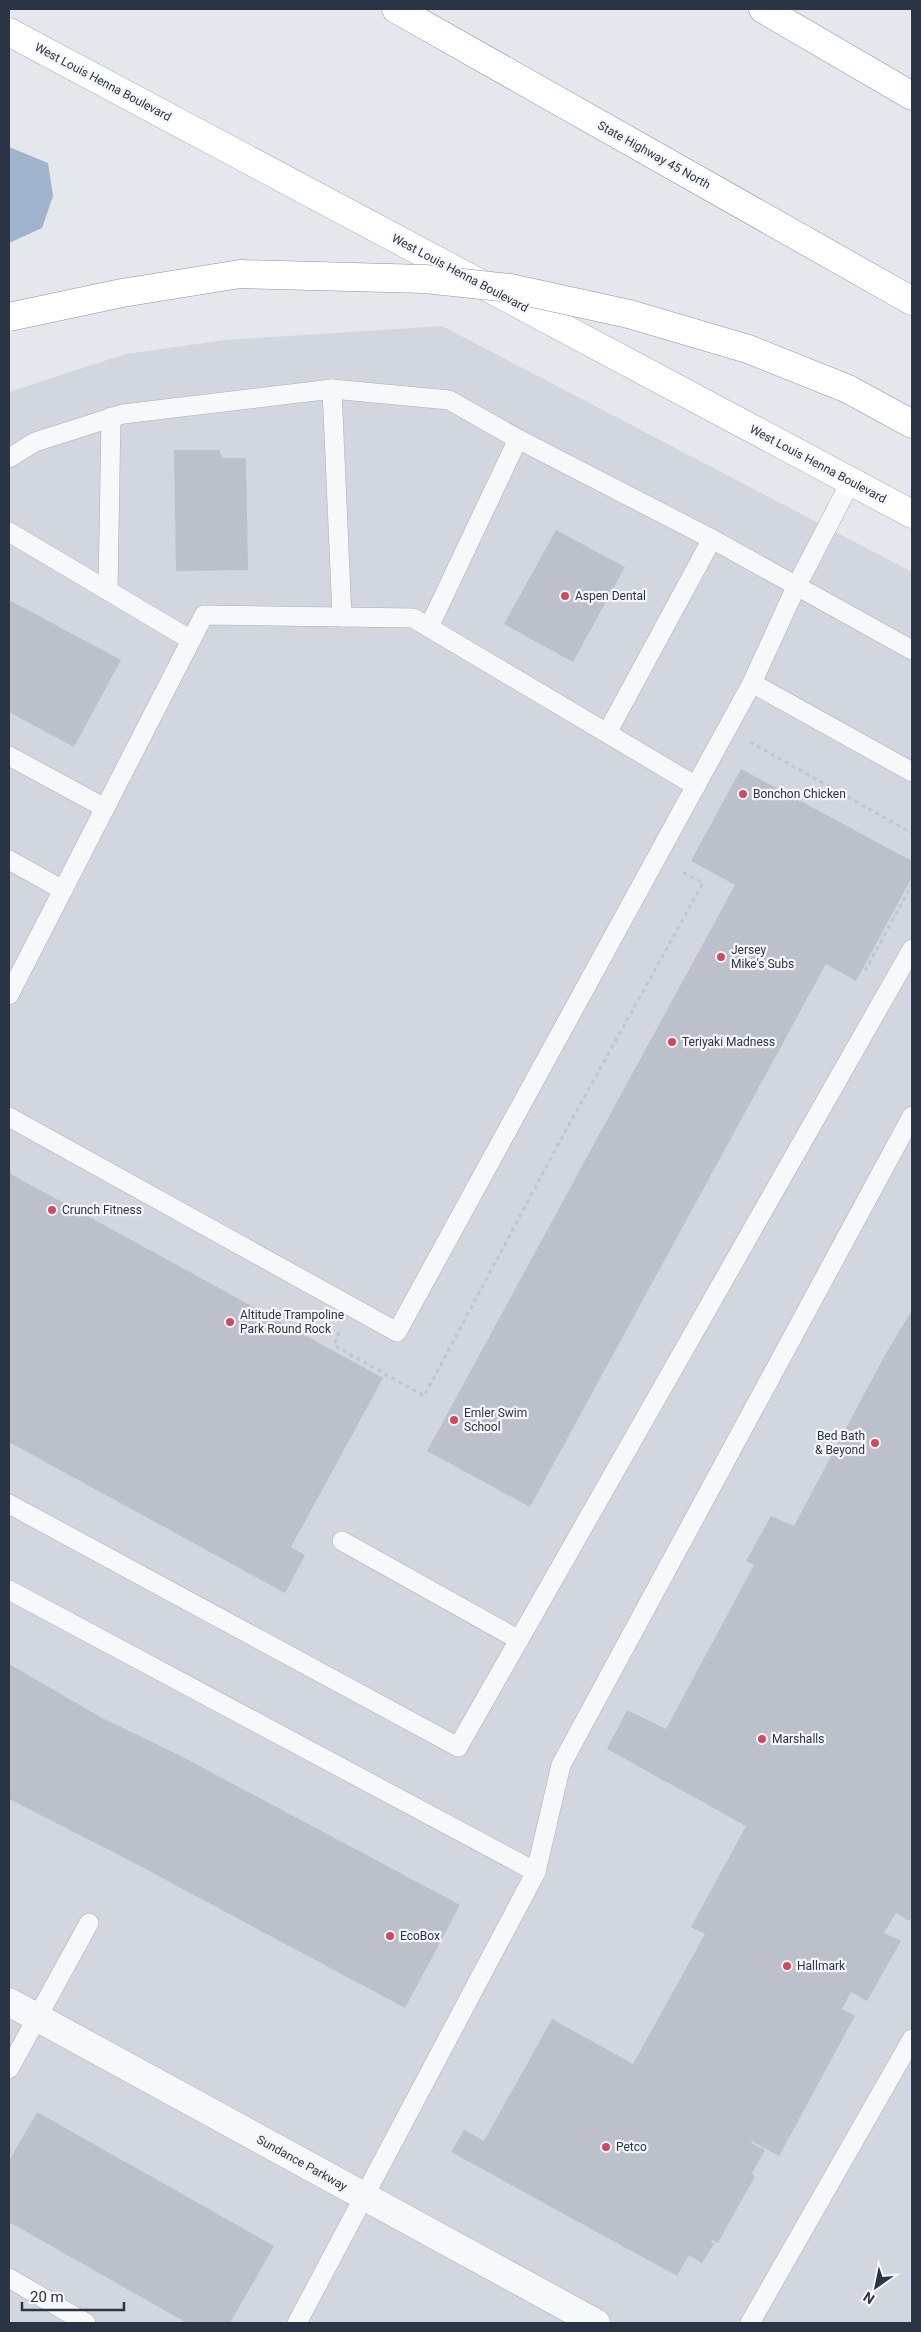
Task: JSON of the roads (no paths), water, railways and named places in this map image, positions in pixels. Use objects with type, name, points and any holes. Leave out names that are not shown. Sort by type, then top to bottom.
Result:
[{"type":"main road","name":"State Highway 45 North","points":[[396,9],[912,301]]},
{"type":"main road","points":[[763,9],[912,96]]},
{"type":"main road","name":"West Louis Henna Boulevard","points":[[9,32],[912,514]]},
{"type":"main road","points":[[9,317],[122,293],[240,274],[425,279],[510,288],[629,314],[748,349],[848,389],[912,424]]},
{"type":"street","name":"Sundance Parkway","points":[[9,2002],[596,2323]]},
{"type":"lane","points":[[332,389],[342,617]]},
{"type":"lane","points":[[9,458],[35,442],[123,414],[332,389],[449,400],[518,439],[712,539],[912,650]]},
{"type":"lane","points":[[108,591],[111,417]]},
{"type":"lane","points":[[428,628],[518,439]]},
{"type":"lane","points":[[9,1117],[397,1332],[752,683],[796,587],[851,481]]},
{"type":"lane","points":[[9,532],[191,640]]},
{"type":"lane","points":[[606,733],[712,539]]},
{"type":"lane","points":[[9,995],[204,615],[413,618],[696,786]]},
{"type":"lane","points":[[752,683],[912,772]]},
{"type":"lane","points":[[9,756],[105,808]]},
{"type":"lane","points":[[9,860],[63,890]]},
{"type":"lane","points":[[9,1504],[458,1747],[912,949]]},
{"type":"lane","points":[[297,2323],[536,1872],[562,1765],[912,1116]]},
{"type":"lane","points":[[342,1541],[518,1640]]},
{"type":"lane","points":[[9,1590],[536,1872]]},
{"type":"lane","points":[[9,2069],[89,1923]]},
{"type":"lane","points":[[750,2323],[912,2039]]},
{"type":"lane","points":[[9,2278],[86,2323]]},
{"type":"water","points":[[9,147],[48,163],[53,196],[42,228],[9,243]]},
{"type":"place","name":"Aspen Dental","points":[[565,596]]},
{"type":"place","name":"Bonchon Chicken","points":[[743,794]]},
{"type":"place","name":"Jersey Mike's Subs","points":[[721,957]]},
{"type":"place","name":"Teriyaki Madness","points":[[672,1042]]},
{"type":"place","name":"Crunch Fitness","points":[[52,1210]]},
{"type":"place","name":"Altitude Trampoline Park Round Rock","points":[[230,1322]]},
{"type":"place","name":"Emler Swim School","points":[[454,1420]]},
{"type":"place","name":"Bed Bath & Beyond","points":[[875,1443]]},
{"type":"place","name":"Marshalls","points":[[762,1739]]},
{"type":"place","name":"EcoBox","points":[[390,1936]]},
{"type":"place","name":"Hallmark","points":[[787,1966]]},
{"type":"place","name":"Petco","points":[[606,2147]]}]
